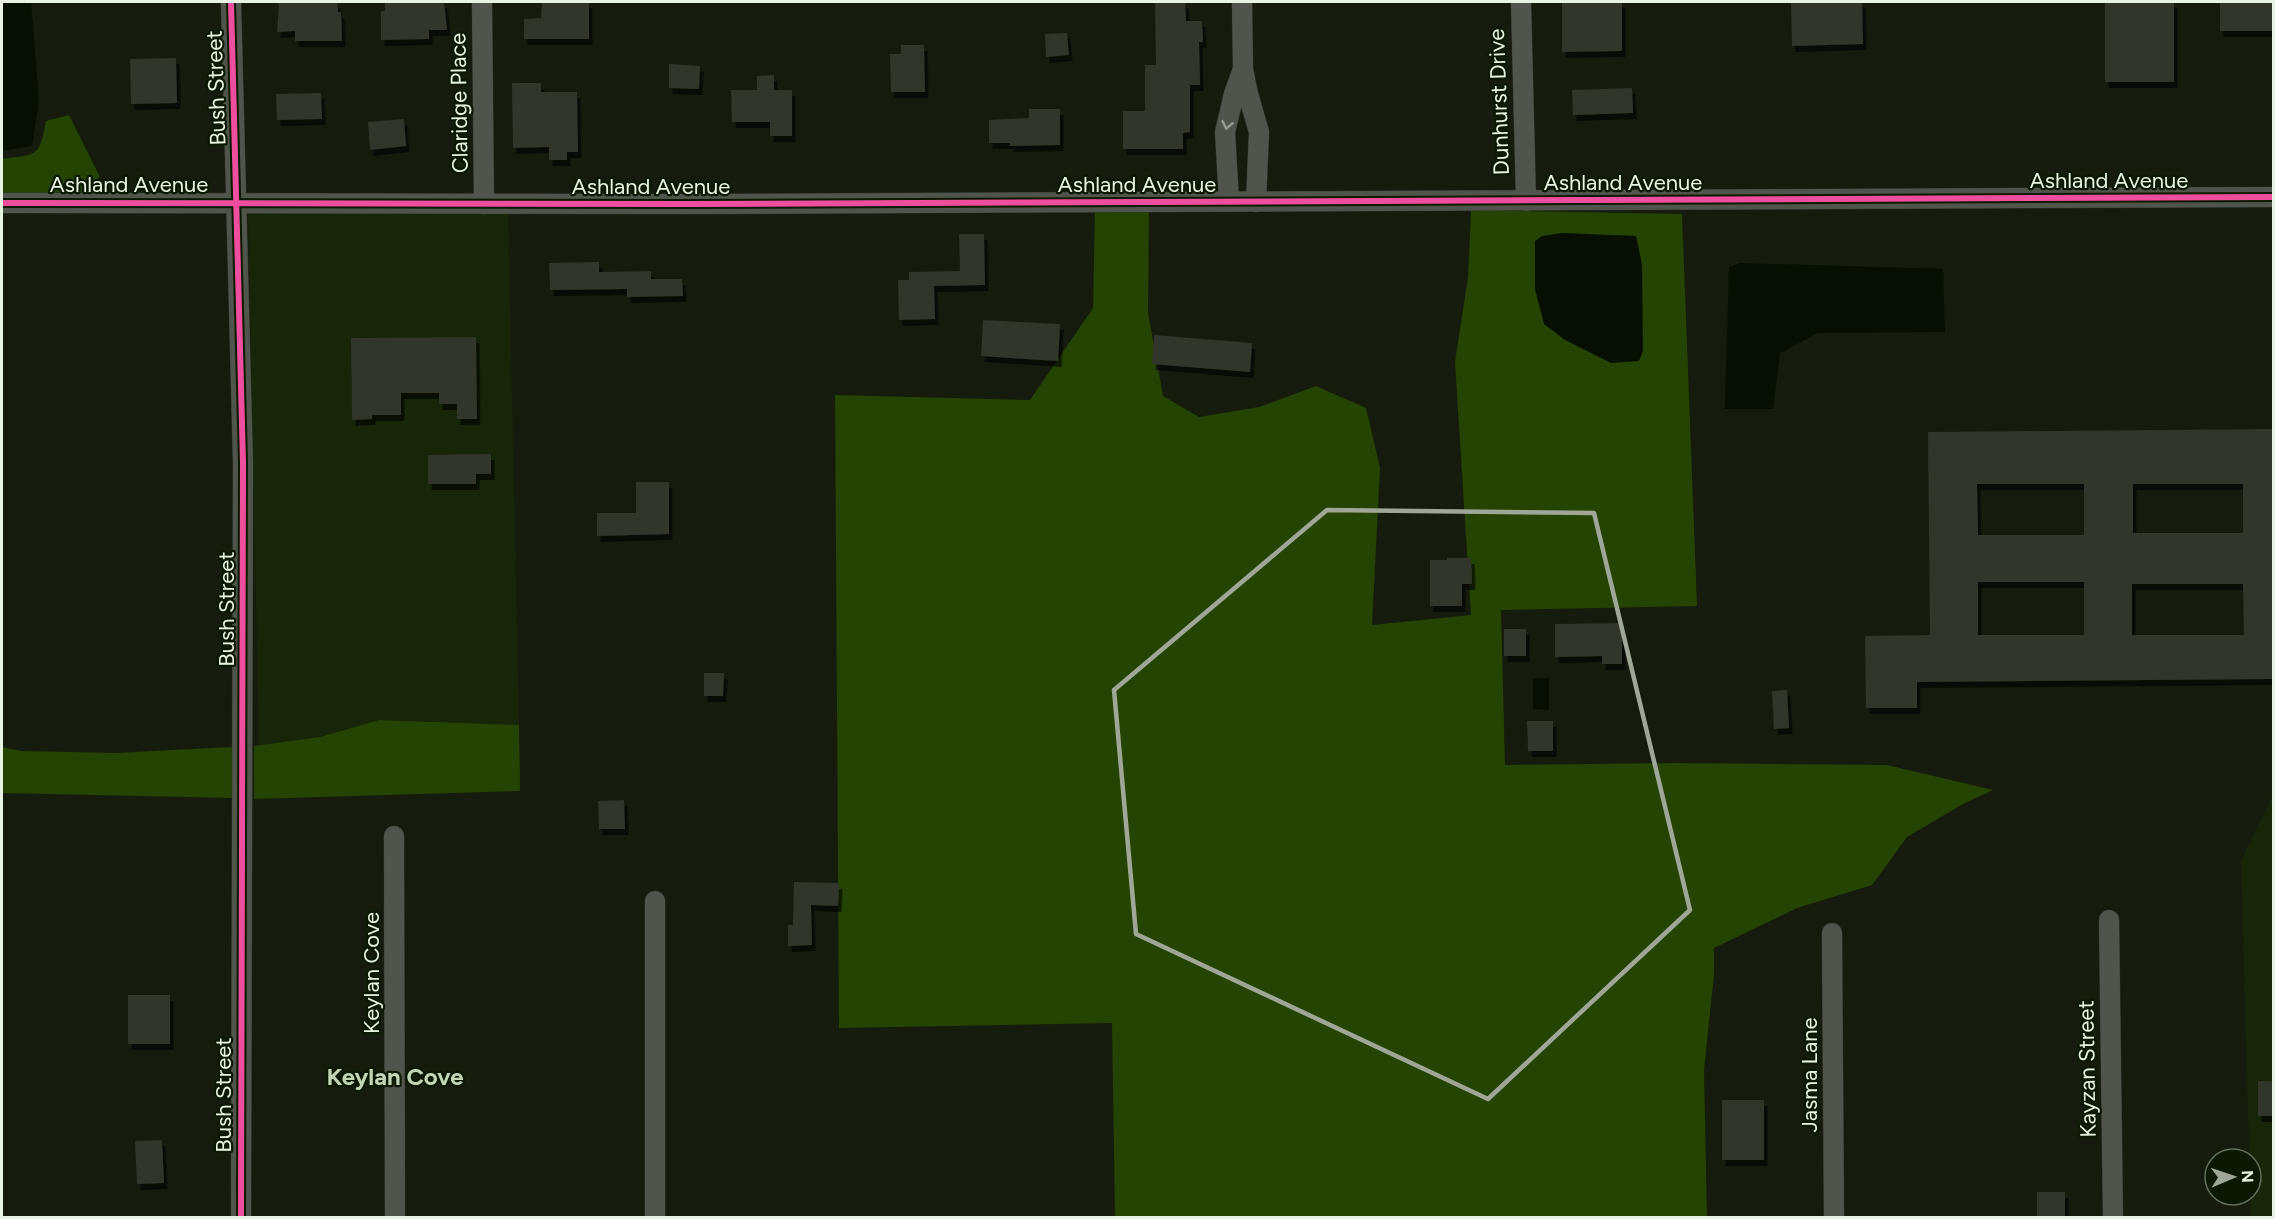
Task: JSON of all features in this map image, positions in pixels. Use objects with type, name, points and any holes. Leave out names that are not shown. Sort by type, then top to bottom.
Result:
[{"type":"street","name":"Bush Street","points":[[231,2],[243,463],[241,1218]]},
{"type":"street","name":"Claridge Place","points":[[482,2],[484,204]]},
{"type":"street","points":[[1242,2],[1243,69],[1259,132],[1256,202]]},
{"type":"street","name":"Dunhurst Drive","points":[[1521,2],[1526,201]]},
{"type":"street","points":[[1229,201],[1225,132],[1243,69]]},
{"type":"street","name":"Ashland Avenue","points":[[2,203],[1256,202],[2274,197]]},
{"type":"street","name":"Keylan Cove","points":[[394,836],[395,1218]]},
{"type":"street","points":[[655,901],[655,1218]]},
{"type":"street","name":"Kayzan Street","points":[[2109,920],[2113,1218]]},
{"type":"street","name":"Jasma Lane","points":[[1832,933],[1833,1218]]},
{"type":"highlighted area","points":[[1327,510],[1594,513],[1690,910],[1488,1099],[1136,934],[1114,690]]},
{"type":"shaded area","points":[[2,2],[31,2],[39,101],[32,146],[2,151]]},
{"type":"shaded area","points":[[248,211],[508,214],[519,725],[379,720],[320,737],[259,745]]},
{"type":"shaded area","points":[[1562,233],[1636,236],[1642,264],[1643,351],[1639,361],[1611,363],[1565,340],[1544,324],[1535,289],[1535,241],[1542,236]]},
{"type":"shaded area","points":[[1740,263],[1943,269],[1945,332],[1818,333],[1780,353],[1773,409],[1725,409],[1729,267]]},
{"type":"shaded area","points":[[1533,678],[1549,678],[1549,710],[1533,709]]},
{"type":"shaded area","points":[[2273,795],[2273,1217],[2251,1217],[2251,1207],[2263,1207],[2263,1147],[2249,1147],[2241,861]]},
{"type":"green space","points":[[69,115],[99,175],[98,193],[2,193],[2,159],[30,155],[35,152],[41,142],[46,121]]},
{"type":"green space","points":[[1471,210],[1682,214],[1697,606],[1501,610],[1505,765],[1674,763],[1887,765],[1993,790],[1963,804],[1907,837],[1872,885],[1797,908],[1714,948],[1714,975],[1704,1070],[1707,1217],[1115,1217],[1112,1023],[839,1028],[835,395],[1030,400],[1093,308],[1095,212],[1149,211],[1148,313],[1163,396],[1199,417],[1259,407],[1316,386],[1366,408],[1380,468],[1372,625],[1471,615],[1455,362],[1468,277]]},
{"type":"green space","points":[[379,720],[519,725],[520,791],[254,799],[254,746],[320,737]]},
{"type":"green space","points":[[2,747],[21,751],[116,753],[232,747],[232,798],[2,793]]},
{"type":"building","points":[[279,2],[337,2],[338,12],[341,12],[342,41],[295,41],[295,31],[277,32]]},
{"type":"building","points":[[385,2],[444,2],[447,30],[429,30],[429,39],[381,40],[381,11],[385,11]]},
{"type":"building","points":[[542,2],[589,2],[589,39],[524,39],[524,19],[541,18]]},
{"type":"building","points":[[1155,2],[1185,2],[1186,21],[1202,21],[1203,42],[1199,42],[1200,85],[1190,85],[1190,132],[1183,133],[1183,149],[1123,149],[1123,111],[1145,111],[1145,65],[1156,65]]},
{"type":"building","points":[[1562,2],[1622,2],[1622,51],[1562,52]]},
{"type":"building","points":[[1791,2],[1862,2],[1863,44],[1792,46]]},
{"type":"building","points":[[2105,2],[2174,2],[2174,82],[2105,82]]},
{"type":"building","points":[[2220,2],[2274,2],[2274,31],[2220,31]]},
{"type":"building","points":[[1067,33],[1069,55],[1046,57],[1045,34]]},
{"type":"building","points":[[901,45],[924,45],[925,92],[891,92],[890,54],[901,54]]},
{"type":"building","points":[[176,58],[177,103],[131,104],[130,59]]},
{"type":"building","points":[[669,64],[700,66],[699,89],[669,88]]},
{"type":"building","points":[[774,75],[774,90],[792,90],[792,136],[770,136],[770,122],[732,122],[731,90],[757,90],[757,76]]},
{"type":"building","points":[[512,83],[541,83],[541,92],[577,92],[578,152],[567,152],[567,160],[549,160],[549,147],[513,148]]},
{"type":"building","points":[[1632,88],[1633,113],[1573,115],[1572,90]]},
{"type":"building","points":[[321,93],[322,119],[277,120],[276,94]]},
{"type":"building","points":[[1029,109],[1060,109],[1060,145],[1010,146],[1010,143],[989,143],[989,120],[1029,118]]},
{"type":"building","points":[[404,119],[406,146],[370,150],[368,122]]},
{"type":"building","points":[[959,234],[984,234],[985,285],[934,286],[935,319],[899,320],[898,280],[909,280],[909,272],[960,271]]},
{"type":"building","points":[[599,262],[599,272],[651,271],[651,279],[682,279],[683,296],[627,297],[627,289],[550,290],[549,263]]},
{"type":"building","points":[[983,320],[1060,324],[1058,361],[981,356]]},
{"type":"building","points":[[1154,335],[1252,343],[1250,372],[1152,364]]},
{"type":"building","points":[[476,337],[477,419],[457,419],[457,404],[439,404],[439,393],[401,393],[401,415],[372,415],[372,419],[352,420],[351,338]]},
{"type":"building","points":[[2274,429],[2274,679],[1917,682],[1917,708],[1866,708],[1865,636],[1930,635],[1928,432]],"holes":[[[1977,484],[2084,484],[2084,535],[1978,535]],[[2133,484],[2243,484],[2243,533],[2133,533]],[[1978,582],[2084,582],[2084,635],[1978,635]],[[2132,584],[2243,584],[2244,635],[2132,635]]]},
{"type":"building","points":[[491,454],[491,474],[476,474],[476,484],[428,484],[428,455]]},
{"type":"building","points":[[636,482],[669,482],[669,534],[597,536],[597,513],[636,513]]},
{"type":"building","points":[[1447,558],[1471,558],[1472,584],[1462,584],[1462,606],[1430,606],[1430,560],[1447,560]]},
{"type":"building","points":[[1622,623],[1622,664],[1602,664],[1602,656],[1555,657],[1555,624]]},
{"type":"building","points":[[1504,629],[1526,629],[1526,656],[1504,656]]},
{"type":"building","points":[[704,673],[724,673],[723,696],[704,696]]},
{"type":"building","points":[[1787,690],[1789,728],[1774,729],[1772,691]]},
{"type":"building","points":[[1527,721],[1553,721],[1553,751],[1528,751]]},
{"type":"building","points":[[624,800],[625,829],[599,829],[598,801]]},
{"type":"building","points":[[794,882],[839,883],[838,906],[811,905],[812,945],[788,946],[788,925],[793,925]]},
{"type":"building","points":[[128,995],[170,995],[170,1044],[128,1044]]},
{"type":"building","points":[[2258,1081],[2274,1081],[2274,1116],[2258,1116]]},
{"type":"building","points":[[1722,1100],[1764,1100],[1764,1160],[1722,1160]]},
{"type":"building","points":[[162,1140],[164,1183],[137,1184],[135,1141]]},
{"type":"building","points":[[2037,1192],[2065,1192],[2065,1218],[2037,1218]]},
{"type":"cycle path","points":[[231,2],[243,463],[241,1218]]},
{"type":"cycle path","points":[[2,203],[885,204],[2274,197]]},
{"type":"district","name":"Keylan Cove","points":[[395,1076]]}]
